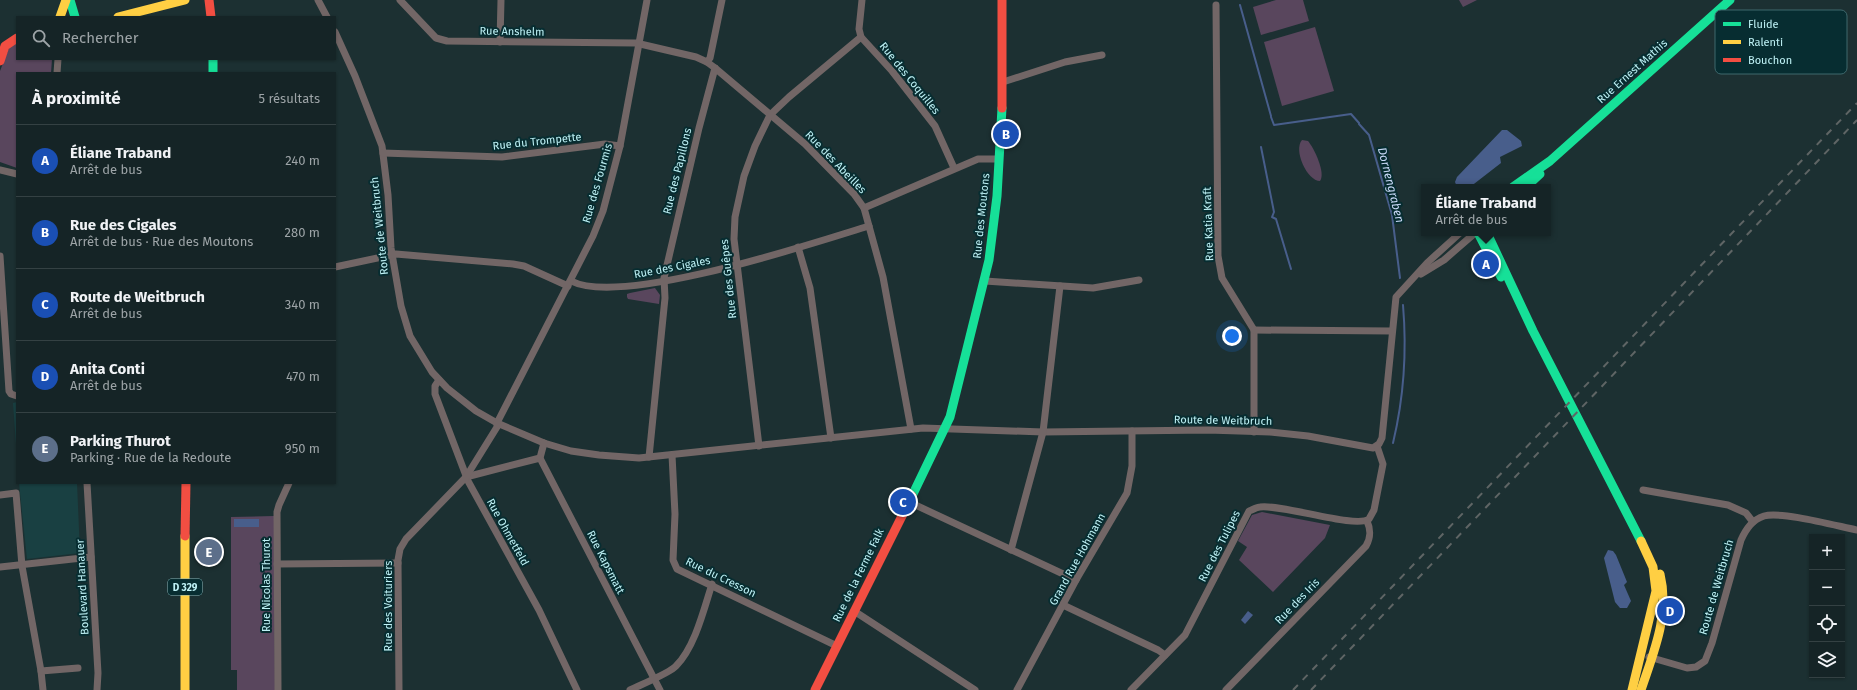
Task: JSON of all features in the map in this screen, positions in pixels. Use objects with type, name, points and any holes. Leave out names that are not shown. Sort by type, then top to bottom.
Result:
[{"type":"main road","points":[[60,16],[66,0]]},
{"type":"main road","points":[[70,0],[75,16]]},
{"type":"main road","points":[[122,16],[185,0]]},
{"type":"main road","points":[[209,0],[211,16]]},
{"type":"main road","name":"Rue des Moutons","points":[[945,429],[950,417],[989,260],[999,159],[1003,82],[1002,0]]},
{"type":"main road","name":"Rue Ernest Mathis","points":[[1719,10],[1730,0]]},
{"type":"main road","name":"Rue Ernest Mathis","points":[[1517,184],[1550,161],[1715,13]]},
{"type":"main road","points":[[0,43],[16,37]]},
{"type":"main road","points":[[0,59],[5,46],[16,38]]},
{"type":"main road","points":[[213,60],[213,72]]},
{"type":"main road","name":"Rue Ernest Mathis","points":[[1530,184],[1539,176],[1550,161]]},
{"type":"main road","points":[[1480,236],[1515,304],[1533,331]]},
{"type":"main road","points":[[1488,236],[1533,331],[1563,390],[1646,550],[1659,570],[1665,596],[1664,616],[1641,690]]},
{"type":"main road","name":"Rue de la Ferme Falk","points":[[815,690],[945,429]]},
{"type":"main road","name":"D 329","points":[[185,690],[184,619],[186,484]]},
{"type":"main road","points":[[1632,690],[1654,610],[1657,591],[1655,574],[1646,550]]},
{"type":"street","points":[[318,0],[326,16]]},
{"type":"street","name":"Rue Anshelm","points":[[400,0],[436,38],[446,42],[640,44]]},
{"type":"street","points":[[500,42],[501,0]]},
{"type":"street","name":"Rue des Fourmis","points":[[497,423],[593,236],[603,211],[620,146],[648,0]]},
{"type":"street","points":[[707,62],[710,58],[722,0]]},
{"type":"street","points":[[770,115],[789,97],[861,37],[859,29],[862,0]]},
{"type":"street","name":"Rue Katia Kraft","points":[[1216,5],[1218,256],[1222,278],[1254,330]]},
{"type":"street","name":"Route de Weitbruch","points":[[336,34],[355,76],[383,153],[392,255],[401,306],[410,336],[424,362],[438,380],[476,411],[497,423],[544,443],[571,451],[599,455],[649,457],[911,429],[945,429],[1043,432],[1254,432],[1295,434],[1373,448],[1378,446]]},
{"type":"street","name":"Rue des Coquilles","points":[[861,37],[892,71],[935,126],[954,168]]},
{"type":"street","name":"Rue des Abeilles","points":[[640,44],[696,57],[707,62],[805,144],[854,194],[864,208],[882,277],[911,429]]},
{"type":"street","points":[[1003,82],[1065,62],[1102,55]]},
{"type":"street","points":[[57,72],[58,60]]},
{"type":"street","name":"Rue des Papillons","points":[[649,457],[664,298],[664,281],[680,205],[715,68]]},
{"type":"street","name":"Rue des Guêpes","points":[[759,446],[734,239],[735,217],[744,176],[755,146],[770,115]]},
{"type":"street","name":"Rue du Trompette","points":[[383,153],[502,157],[605,144],[620,146]]},
{"type":"street","points":[[864,208],[954,168],[978,159],[999,159]]},
{"type":"street","points":[[0,170],[16,174]]},
{"type":"street","name":"Rue des Cigales","points":[[336,267],[392,255],[513,264],[524,266],[569,283],[622,287],[664,281],[736,265],[869,226]]},
{"type":"street","points":[[1367,521],[1374,510],[1383,464],[1378,446],[1382,438],[1396,297],[1416,277],[1427,263],[1457,236]]},
{"type":"street","points":[[1416,277],[1444,260],[1472,236]]},
{"type":"street","points":[[798,247],[810,288],[831,438]]},
{"type":"street","points":[[0,256],[9,391],[11,394],[16,396]]},
{"type":"street","points":[[985,281],[1093,288],[1139,280]]},
{"type":"street","points":[[1012,550],[1043,432],[1060,286]]},
{"type":"street","points":[[1254,432],[1254,330],[1392,331]]},
{"type":"street","name":"Rue Ohmetfeld","points":[[438,380],[435,386],[435,394],[466,477],[539,610],[577,690]]},
{"type":"street","name":"Rue des Voituriers","points":[[399,690],[398,563],[400,549],[406,539],[466,477],[497,427],[497,423]]},
{"type":"street","name":"Grand Rue Hohmann","points":[[1017,690],[1076,580],[1127,493],[1132,466],[1132,431]]},
{"type":"street","points":[[466,477],[540,458],[544,443]]},
{"type":"street","name":"Rue du Cresson","points":[[672,455],[675,514],[673,560],[677,569],[712,584],[837,646]]},
{"type":"street","name":"Rue Kapsmatt","points":[[540,458],[652,679],[660,690]]},
{"type":"street","name":"Boulevard Hanauer","points":[[87,484],[98,673],[97,690]]},
{"type":"street","name":"Rue Nicolas Thurot","points":[[278,690],[277,510],[289,484]]},
{"type":"street","points":[[1643,490],[1728,505],[1746,513],[1753,522],[1763,516],[1776,515],[1857,530]]},
{"type":"street","points":[[0,495],[16,493],[22,566],[43,690]]},
{"type":"street","points":[[909,502],[1076,580]]},
{"type":"street","name":"Rue des Tulipes","points":[[1131,690],[1185,634],[1249,511],[1260,506],[1353,521],[1367,521]]},
{"type":"street","name":"Rue des Iris","points":[[1226,690],[1366,546],[1369,540],[1370,530],[1367,521]]},
{"type":"street","name":"Route de Weitbruch","points":[[1642,654],[1687,668],[1696,667],[1705,661],[1712,643],[1741,540],[1753,522]]},
{"type":"street","points":[[0,567],[22,566],[91,557]]},
{"type":"street","points":[[277,564],[398,563]]},
{"type":"street","points":[[630,690],[676,666],[688,649],[699,625],[712,584]]},
{"type":"street","points":[[1063,605],[1158,650],[1165,655]]},
{"type":"street","points":[[854,611],[975,690]]},
{"type":"street","points":[[41,672],[78,668]]},
{"type":"shaded area","points":[[1276,0],[1303,0],[1309,21],[1261,35],[1253,7]]},
{"type":"shaded area","points":[[1459,0],[1477,0],[1463,7]]},
{"type":"shaded area","points":[[1315,27],[1334,91],[1282,106],[1264,42]]},
{"type":"shaded area","points":[[16,44],[16,60],[52,60],[51,72],[16,72],[16,168],[0,162],[0,71],[9,48]]},
{"type":"shaded area","points":[[1302,140],[1308,141],[1316,155],[1322,172],[1320,181],[1315,180],[1306,171],[1299,151]]},
{"type":"shaded area","points":[[655,288],[660,295],[659,304],[628,299],[627,297],[627,294],[630,293]]},
{"type":"shaded area","points":[[16,402],[16,445],[13,403]]},
{"type":"shaded area","points":[[19,484],[77,484],[80,553],[27,559]]},
{"type":"shaded area","points":[[1262,512],[1330,525],[1325,538],[1273,592],[1239,560],[1247,547],[1238,541],[1252,515]]},
{"type":"shaded area","points":[[274,516],[275,690],[237,690],[237,670],[231,670],[231,517]]},
{"type":"water","points":[[1502,130],[1507,130],[1521,141],[1522,146],[1500,157],[1501,163],[1474,184],[1456,184],[1457,177]]},
{"type":"water","points":[[234,519],[259,519],[259,527],[234,527]]},
{"type":"water","points":[[1608,550],[1613,551],[1616,555],[1627,582],[1624,585],[1631,601],[1627,608],[1620,608],[1615,602],[1604,558]]},
{"type":"water","points":[[1248,611],[1253,615],[1245,624],[1241,620]]},
{"type":"waterway","name":"Dornengraben","points":[[1240,5],[1271,116]]},
{"type":"waterway","name":"Dornengraben","points":[[1271,117],[1274,125],[1351,114],[1359,123]]},
{"type":"waterway","name":"Dornengraben","points":[[1359,124],[1369,135],[1392,215],[1400,278]]},
{"type":"waterway","points":[[1261,147],[1274,212],[1272,217],[1276,219],[1291,269]]},
{"type":"waterway","name":"Dornengraben","points":[[1393,443],[1400,409],[1404,374],[1405,340],[1403,305]]},
{"type":"railway","points":[[1293,690],[1857,103]]},
{"type":"railway","points":[[1311,690],[1857,120]]},
{"type":"traffic: fast","points":[[70,0],[75,16]]},
{"type":"traffic: fast","points":[[1719,10],[1730,0]]},
{"type":"traffic: fast","points":[[1517,184],[1550,161],[1715,13]]},
{"type":"traffic: fast","points":[[213,60],[213,72]]},
{"type":"traffic: fast","points":[[912,496],[950,417],[989,260],[997,196],[1002,108]]},
{"type":"traffic: fast","points":[[1529,184],[1540,174]]},
{"type":"traffic: fast","points":[[1480,236],[1501,277]]},
{"type":"traffic: fast","points":[[1488,236],[1533,331],[1641,541]]},
{"type":"traffic: slow","points":[[60,16],[66,0]]},
{"type":"traffic: slow","points":[[122,16],[185,0]]},
{"type":"traffic: slow","points":[[185,536],[185,690]]},
{"type":"traffic: slow","points":[[1632,690],[1656,591],[1653,567],[1641,541]]},
{"type":"traffic: slow","points":[[1641,690],[1655,647],[1662,618],[1663,589],[1660,574]]},
{"type":"traffic: jam","points":[[209,0],[211,16]]},
{"type":"traffic: jam","points":[[1002,0],[1002,108]]},
{"type":"traffic: jam","points":[[0,61],[5,46],[16,39]]},
{"type":"traffic: jam","points":[[185,536],[186,484]]},
{"type":"traffic: jam","points":[[815,690],[912,496]]},
{"type":"place","name":"Rue des Cigales","points":[[1006,134]]},
{"type":"place","name":"Éliane Traband","points":[[1486,264]]},
{"type":"place","name":"Route de Weitbruch","points":[[903,502]]},
{"type":"place","name":"Parking Thurot","points":[[209,552]]},
{"type":"place","name":"Anita Conti","points":[[1670,611]]}]
